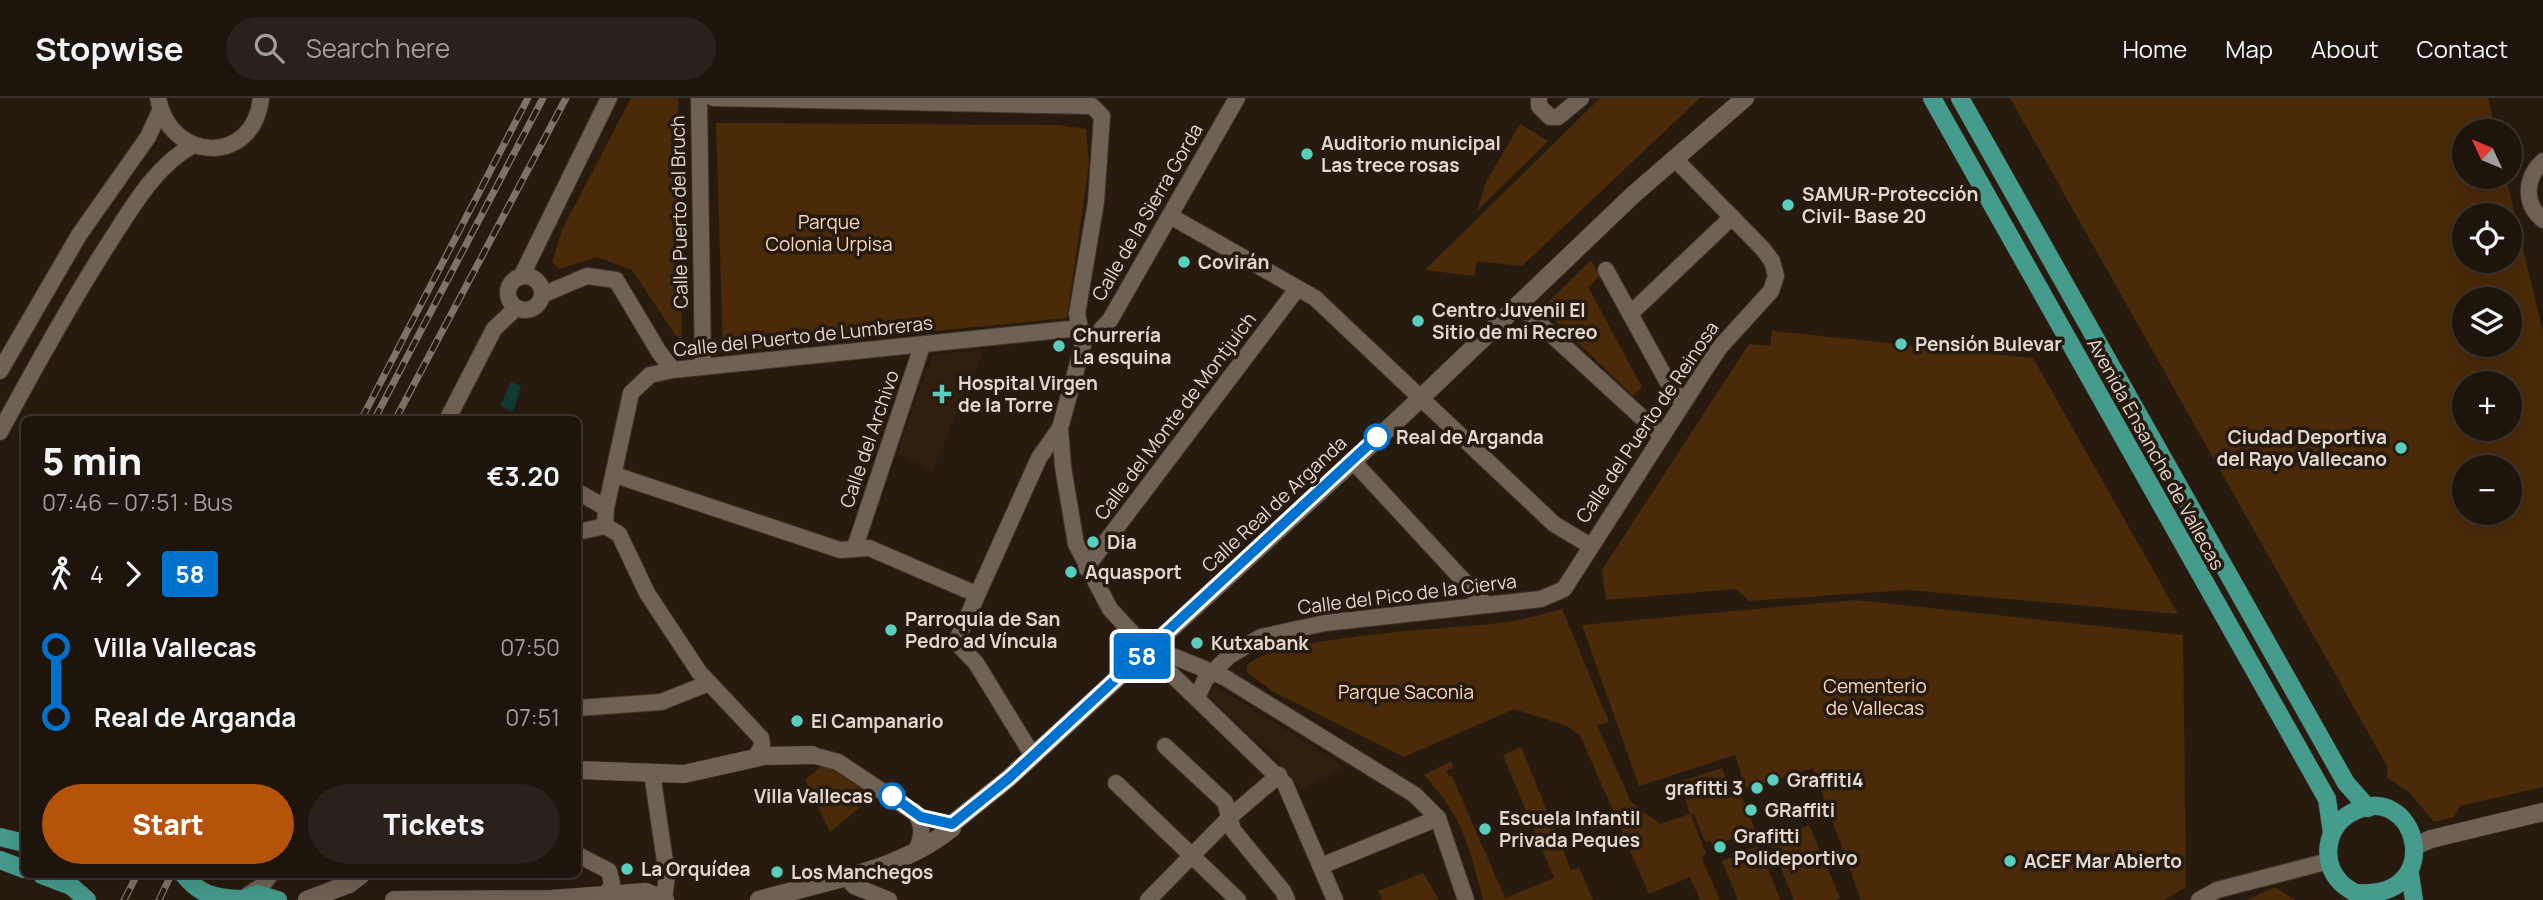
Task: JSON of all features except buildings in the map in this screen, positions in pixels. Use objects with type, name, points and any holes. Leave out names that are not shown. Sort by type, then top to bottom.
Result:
[{"type":"main road","name":"Avenida Ensanche de Vallecas","points":[[1932,98],[2328,799],[2332,833],[2329,861]]},
{"type":"main road","name":"Avenida Ensanche de Vallecas","points":[[1960,98],[2347,783],[2368,808]]},
{"type":"main road","points":[[2332,833],[2341,821],[2353,812],[2368,808],[2381,809],[2404,822],[2415,846],[2410,874],[2414,900]]},
{"type":"main road","points":[[0,836],[21,842]]},
{"type":"main road","points":[[0,860],[21,868]]},
{"type":"main road","points":[[2329,861],[2339,881],[2362,897],[2387,893],[2400,886],[2410,874]]},
{"type":"main road","points":[[50,878],[71,886],[87,900]]},
{"type":"main road","points":[[187,878],[197,890],[211,897],[242,898],[267,895],[278,900]]},
{"type":"street","points":[[159,104],[172,132],[193,145],[223,147],[236,142],[250,130],[258,115],[261,98]]},
{"type":"street","points":[[516,308],[509,299],[508,288],[521,276],[609,98]]},
{"type":"street","name":"Calle Puerto del Bruch","points":[[699,98],[703,367]]},
{"type":"street","name":"Calle de la Sierra Gorda","points":[[713,98],[1092,106],[1102,117],[1096,202],[1077,314],[1083,331],[1060,428],[1039,458],[956,642],[976,663],[1033,756]]},
{"type":"street","name":"Calle de la Sierra Gorda","points":[[1083,331],[1097,334],[1110,320],[1237,98]]},
{"type":"street","points":[[1539,98],[1538,106],[1550,117],[1558,117],[1581,98]]},
{"type":"street","name":"Calle Real de Arganda","points":[[759,900],[851,887],[915,852],[928,848],[1148,651],[1674,158],[1745,98]]},
{"type":"street","points":[[0,371],[79,235],[148,137],[159,104]]},
{"type":"street","points":[[0,432],[55,331],[133,207],[163,166],[193,145]]},
{"type":"street","name":"Calle del Puerto de Reinosa","points":[[1564,589],[1589,545],[1720,347],[1771,291],[1776,276],[1772,261],[1674,158]]},
{"type":"street","points":[[2543,161],[2531,177],[2528,187],[2533,209],[2543,220]]},
{"type":"street","points":[[1170,216],[1315,298],[1554,524],[1589,545]]},
{"type":"street","points":[[1630,314],[1732,216]]},
{"type":"street","points":[[1606,270],[1667,382],[1683,403]]},
{"type":"street","points":[[521,276],[536,281],[542,295]]},
{"type":"street","points":[[450,416],[494,329],[516,308],[532,309],[542,295],[587,276],[616,280],[659,352],[673,370]]},
{"type":"street","name":"Calle del Monte de Montjuich","points":[[1086,568],[1297,289]]},
{"type":"street","points":[[1518,303],[1661,435]]},
{"type":"street","name":"Calle del Puerto de Lumbreras","points":[[609,527],[606,508],[631,393],[650,375],[673,370],[1083,331]]},
{"type":"street","name":"Calle del Archivo","points":[[855,547],[922,346]]},
{"type":"street","points":[[1060,428],[1063,467],[1076,544],[1086,568],[1110,609],[1148,651],[1279,775],[1291,793],[1335,900]]},
{"type":"street","points":[[1352,460],[1486,605]]},
{"type":"street","points":[[615,475],[840,550],[869,548],[976,594]]},
{"type":"street","points":[[581,494],[606,508]]},
{"type":"street","points":[[581,532],[609,527],[623,540],[647,593],[709,683],[758,734],[762,745],[756,757]]},
{"type":"street","name":"Calle del Pico de la Cierva","points":[[1197,698],[1212,672],[1240,647],[1288,630],[1325,623],[1541,599],[1564,589]]},
{"type":"street","points":[[1148,651],[1212,672],[1374,768],[1415,796],[1438,818],[1466,900]]},
{"type":"street","points":[[581,708],[662,702],[709,683]]},
{"type":"street","points":[[1165,746],[1225,802],[1233,830],[1283,891],[1287,900]]},
{"type":"street","points":[[581,771],[684,774],[756,757],[812,755],[838,762],[929,820],[952,824]]},
{"type":"street","points":[[394,900],[551,899],[646,892],[665,900],[667,875],[653,780],[660,774]]},
{"type":"street","points":[[1153,898],[1190,855],[1279,775]]},
{"type":"street","points":[[1116,783],[1238,900]]},
{"type":"street","points":[[914,811],[922,826],[920,843],[915,852]]},
{"type":"street","points":[[2415,846],[2431,839],[2543,812]]},
{"type":"street","points":[[1321,866],[1438,818]]},
{"type":"street","points":[[581,857],[609,871],[612,884],[607,894]]},
{"type":"street","points":[[2199,900],[2217,890],[2329,861]]},
{"type":"street","points":[[242,898],[270,878]]},
{"type":"street","points":[[274,878],[278,900]]},
{"type":"street","points":[[307,900],[349,884],[357,878]]},
{"type":"street","points":[[851,887],[889,900]]},
{"type":"shaded area","name":"Hospital Virgen de la Torre","points":[[984,350],[932,471],[897,454],[932,355]]},
{"type":"shaded area","points":[[1216,687],[1344,767],[1301,789],[1276,759],[1209,696]]},
{"type":"green space","points":[[631,98],[678,98],[682,338],[676,336],[632,270],[597,257],[559,269],[552,262],[563,228]]},
{"type":"green space","points":[[1600,98],[1700,98],[1522,266],[1477,261],[1474,276],[1425,270]]},
{"type":"green space","name":"Ciudad Deportiva del Rayo Vallecano","points":[[2010,98],[2488,98],[2493,119],[2452,119],[2452,189],[2509,189],[2512,203],[2452,203],[2452,273],[2522,273],[2522,244],[2543,332],[2543,787],[2460,806],[2454,817],[2434,822],[2409,792],[2387,778],[2387,766]]},
{"type":"green space","name":"Parque Colonia Urpisa","points":[[716,123],[1057,125],[1086,129],[1089,164],[1067,318],[723,352]]},
{"type":"green space","points":[[1520,124],[1548,141],[1477,211],[1486,182]]},
{"type":"green space","points":[[1591,260],[1600,276],[1588,287],[1642,387],[1633,396],[1542,308]]},
{"type":"green space","points":[[1772,331],[2033,358],[2178,614],[1907,590],[1749,601],[1736,589],[1606,600],[1602,570],[1749,344],[1770,346]]},
{"type":"green space","name":"Cementerio de Vallecas","points":[[1855,600],[2183,635],[2186,887],[2164,900],[1861,900],[1813,768],[1746,789],[1735,755],[1639,786],[1582,625]]},
{"type":"green space","name":"Parque Saconia","points":[[1562,609],[1609,722],[1597,725],[1631,802],[1660,824],[1690,814],[1679,782],[1722,768],[1733,796],[1741,794],[1755,830],[1713,846],[1710,841],[1705,842],[1694,814],[1691,815],[1706,854],[1701,857],[1720,900],[1700,900],[1690,877],[1649,894],[1580,735],[1567,726],[1514,709],[1404,757],[1272,691],[1247,672],[1247,666],[1262,656],[1325,641],[1507,622]]},
{"type":"green space","points":[[1521,747],[1571,870],[1579,867],[1593,900],[1483,900],[1463,833],[1448,805],[1424,775],[1451,761],[1454,768],[1446,771],[1452,776],[1505,898],[1554,878],[1503,755]]},
{"type":"green space","points":[[827,761],[876,794],[830,832],[805,780]]},
{"type":"green space","points":[[1809,825],[1840,898],[1836,900],[1794,900],[1770,842]]},
{"type":"green space","points":[[1758,846],[1781,900],[1738,900],[1722,861]]},
{"type":"green space","points":[[1423,873],[1439,900],[1382,900],[1378,891]]},
{"type":"green space","points":[[2275,887],[2295,900],[2247,900]]},
{"type":"water","points":[[511,382],[521,386],[513,412],[500,406]]},
{"type":"railway","points":[[363,416],[528,98]]},
{"type":"railway","points":[[376,416],[543,98]]},
{"type":"railway","points":[[397,416],[566,98]]},
{"type":"railway","points":[[124,900],[135,878]]},
{"type":"railway","points":[[159,900],[170,878]]},
{"type":"bus line","name":"58","points":[[892,796],[921,817],[952,824],[1009,778],[1377,437]]},
{"type":"place","name":"Auditorio municipal Las trece rosas","points":[[1307,154]]},
{"type":"place","name":"SAMUR-Protección Civil- Base 20","points":[[1788,205]]},
{"type":"place","name":"Covirán","points":[[1184,262]]},
{"type":"place","name":"Centro Juvenil El Sitio de mi Recreo","points":[[1418,321]]},
{"type":"place","name":"Pensión Bulevar","points":[[1901,344]]},
{"type":"place","name":"Churrería La esquina","points":[[1059,346]]},
{"type":"place","name":"Hospital Virgen de la Torre","points":[[942,394]]},
{"type":"place","name":"Real de Arganda","points":[[1377,437]]},
{"type":"place","name":"Ciudad Deportiva del Rayo Vallecano","points":[[2401,448]]},
{"type":"place","name":"Dia","points":[[1093,542]]},
{"type":"place","name":"Aquasport","points":[[1071,572]]},
{"type":"place","name":"Parroquia de San Pedro ad Víncula","points":[[891,630]]},
{"type":"place","name":"Kutxabank","points":[[1197,643]]},
{"type":"place","name":"El Campanario","points":[[797,721]]},
{"type":"place","name":"Graffiti4","points":[[1773,780]]},
{"type":"place","name":"grafitti 3","points":[[1757,788]]},
{"type":"place","name":"Villa Vallecas","points":[[892,796]]},
{"type":"place","name":"GRaffiti","points":[[1751,810]]},
{"type":"place","name":"Escuela Infantil Privada Peques","points":[[1485,829]]},
{"type":"place","name":"Grafitti Polideportivo","points":[[1720,847]]},
{"type":"place","name":"ACEF Mar Abierto","points":[[2010,861]]},
{"type":"place","name":"La Orquídea","points":[[627,869]]},
{"type":"place","name":"Los Manchegos","points":[[777,872]]}]
